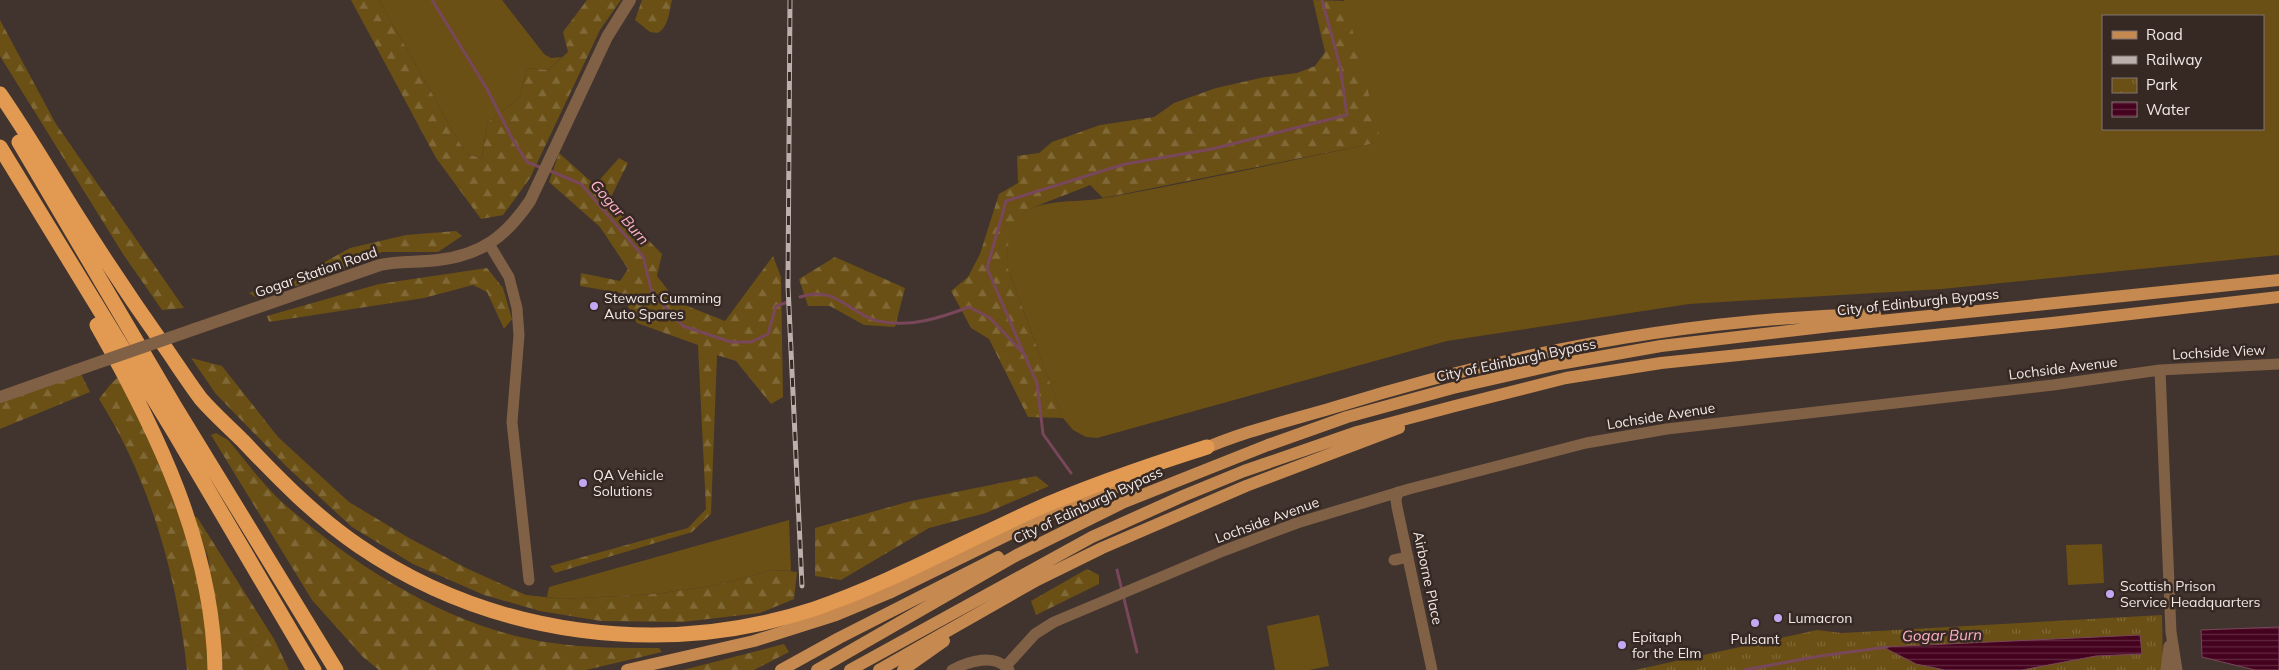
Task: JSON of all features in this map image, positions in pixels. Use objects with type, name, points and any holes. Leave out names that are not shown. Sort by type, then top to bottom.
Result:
[{"type":"highway","points":[[0,94],[116,277],[181,372],[213,412],[287,487],[357,545],[412,578],[470,604],[501,615],[581,631],[638,635],[715,631],[770,620],[815,608],[903,573],[1033,511],[1113,479],[1206,447]]},
{"type":"highway","points":[[0,108],[174,405],[336,670]]},
{"type":"highway","points":[[0,147],[174,432],[314,670]]},
{"type":"highway","points":[[0,152],[124,372],[156,440],[186,514],[196,546],[211,616],[215,670]]},
{"type":"main road","name":"City of Edinburgh Bypass","points":[[817,670],[1017,555],[1122,502],[1242,455],[1347,417],[1453,388],[1559,364],[1661,346],[2279,280]]},
{"type":"main road","name":"City of Edinburgh Bypass","points":[[850,670],[1092,537],[1183,496],[1260,465],[1357,432],[1455,406],[1566,378],[1662,363],[2052,323],[2279,297]]},
{"type":"main road","points":[[627,670],[754,641],[836,615],[898,589],[1032,523],[1206,447],[1398,387],[1496,363],[1617,339],[1697,327],[1788,318],[1974,312]]},
{"type":"main road","points":[[879,670],[991,608],[1037,580],[1166,520],[1455,406]]},
{"type":"main road","points":[[780,670],[1015,548],[1122,502]]},
{"type":"main road","points":[[903,670],[991,608]]},
{"type":"street","name":"Gogar Station Road","points":[[0,397],[380,265],[399,261],[461,257],[489,244],[515,222],[530,201],[607,38],[630,0]]},
{"type":"street","points":[[489,244],[509,277],[517,308],[519,336],[512,422],[529,580]]},
{"type":"street","name":"Lochside View","points":[[2160,370],[2279,364]]},
{"type":"street","points":[[2160,370],[2171,632],[2177,670]]},
{"type":"street","name":"Lochside Avenue","points":[[952,670],[977,660],[988,660],[1007,668],[1043,628],[1262,535],[1398,492],[1586,443],[1667,429],[2053,385],[2160,370]]},
{"type":"street","name":"Airborne Place","points":[[1398,492],[1396,500],[1432,670]]},
{"type":"street","points":[[1394,560],[1408,557]]},
{"type":"street","points":[[2166,670],[2171,632]]},
{"type":"green space","points":[[351,0],[379,0],[466,154],[482,158],[487,123],[520,97],[527,68],[548,70],[568,52],[563,32],[587,0],[621,0],[600,30],[530,178],[503,215],[481,219],[436,158]]},
{"type":"green space","points":[[379,0],[502,0],[544,54],[551,58],[562,57],[548,70],[527,68],[520,97],[487,123],[482,158],[466,154]]},
{"type":"green space","points":[[642,0],[672,0],[666,23],[658,33],[650,32],[635,20]]},
{"type":"green space","points":[[1313,0],[1345,1],[1381,142],[1103,198],[1090,185],[1022,214],[1011,231],[1007,266],[1063,418],[1028,417],[989,339],[971,328],[951,291],[968,277],[980,254],[999,194],[1018,183],[1017,156],[1039,153],[1052,142],[1100,125],[1154,117],[1174,103],[1216,88],[1265,77],[1297,73],[1315,66],[1325,52]]},
{"type":"green space","points":[[1344,0],[2279,0],[2279,255],[1942,289],[1689,304],[1447,341],[1097,438],[1086,437],[1073,430],[1063,418],[1007,266],[1007,252],[1011,230],[1023,213],[1042,205],[1105,198],[1380,142]]},
{"type":"green space","points":[[0,20],[56,124],[184,308],[162,310],[123,254],[0,56]]},
{"type":"green space","points":[[559,153],[595,185],[619,158],[628,163],[609,201],[662,254],[657,276],[677,302],[725,321],[773,256],[781,277],[783,397],[771,404],[736,361],[717,355],[711,514],[692,532],[555,573],[550,566],[688,528],[706,509],[698,345],[637,323],[621,293],[580,286],[581,273],[620,281],[628,269],[600,227],[549,182]]},
{"type":"green space","points":[[456,231],[462,236],[438,252],[382,252],[320,279],[257,298],[249,293],[316,267],[350,248],[406,235]]},
{"type":"green space","points":[[835,257],[905,288],[895,327],[864,325],[830,306],[808,306],[799,279]]},
{"type":"green space","points":[[487,268],[503,288],[512,319],[504,329],[487,292],[473,285],[424,298],[269,322],[267,316],[379,284]]},
{"type":"green space","points":[[191,358],[222,366],[278,437],[349,502],[409,538],[468,569],[526,595],[563,599],[655,594],[718,585],[772,570],[797,572],[794,599],[760,613],[682,622],[601,621],[540,611],[484,595],[413,564],[352,527],[287,467],[216,394]]},
{"type":"green space","points":[[123,372],[186,515],[215,670],[187,670],[176,599],[168,564],[147,496],[133,462],[99,399]]},
{"type":"green space","points":[[81,374],[90,392],[0,429],[0,402]]},
{"type":"green space","points":[[216,433],[228,440],[276,496],[312,527],[375,572],[443,610],[479,625],[516,636],[579,646],[659,648],[662,652],[586,670],[379,670],[363,657],[312,600],[211,435]]},
{"type":"green space","points":[[1036,476],[1049,486],[986,513],[929,528],[841,580],[815,576],[815,528],[911,501]]},
{"type":"green space","points":[[194,517],[197,517],[274,639],[289,670],[223,670],[208,557]]},
{"type":"green space","points":[[789,520],[791,571],[772,570],[718,585],[655,594],[563,599],[547,597],[549,587]]},
{"type":"green space","points":[[2102,544],[2104,583],[2068,585],[2066,545]]},
{"type":"green space","points":[[1087,569],[1099,575],[1099,584],[1036,615],[1031,601]]},
{"type":"green space","points":[[1319,615],[1329,666],[1309,670],[1275,670],[1267,626]]},
{"type":"green space","points":[[2162,615],[2163,670],[1635,670],[1817,630],[1842,633]]},
{"type":"green space","points":[[784,644],[789,652],[754,670],[683,670]]},
{"type":"water","points":[[2279,627],[2279,670],[2255,670],[2202,657],[2201,630]]},
{"type":"water","points":[[2140,635],[2142,654],[2096,656],[2022,670],[1945,670],[1916,664],[1883,647]]},
{"type":"waterway","name":"Gogar Burn","points":[[432,0],[487,89],[514,142],[527,162],[542,168]]},
{"type":"waterway","points":[[1024,354],[987,268],[1006,201],[1125,164],[1212,149],[1347,115],[1340,66],[1322,0]]},
{"type":"waterway","name":"Gogar Burn","points":[[548,170],[581,184],[643,256],[652,293],[683,326],[731,342],[751,342],[768,334],[776,306],[788,302]]},
{"type":"waterway","name":"Gogar Burn","points":[[800,297],[823,294],[833,297],[868,318],[890,323],[925,321],[969,307],[990,318],[1024,354],[1037,383],[1043,434],[1071,473]]},
{"type":"waterway","name":"Gogar Burn","points":[[1117,570],[1137,652]]},
{"type":"waterway","name":"Gogar Burn","points":[[1744,670],[1820,656],[1887,647]]},
{"type":"railway","points":[[790,0],[788,286],[802,586]]},
{"type":"place","name":"Stewart Cumming Auto Spares","points":[[594,306]]},
{"type":"place","name":"QA Vehicle Solutions","points":[[583,483]]},
{"type":"place","name":"Scottish Prison Service Headquarters","points":[[2110,594]]},
{"type":"place","name":"Lumacron","points":[[1778,618]]},
{"type":"place","name":"Pulsant","points":[[1755,623]]},
{"type":"place","name":"Epitaph for the Elm","points":[[1622,645]]}]
